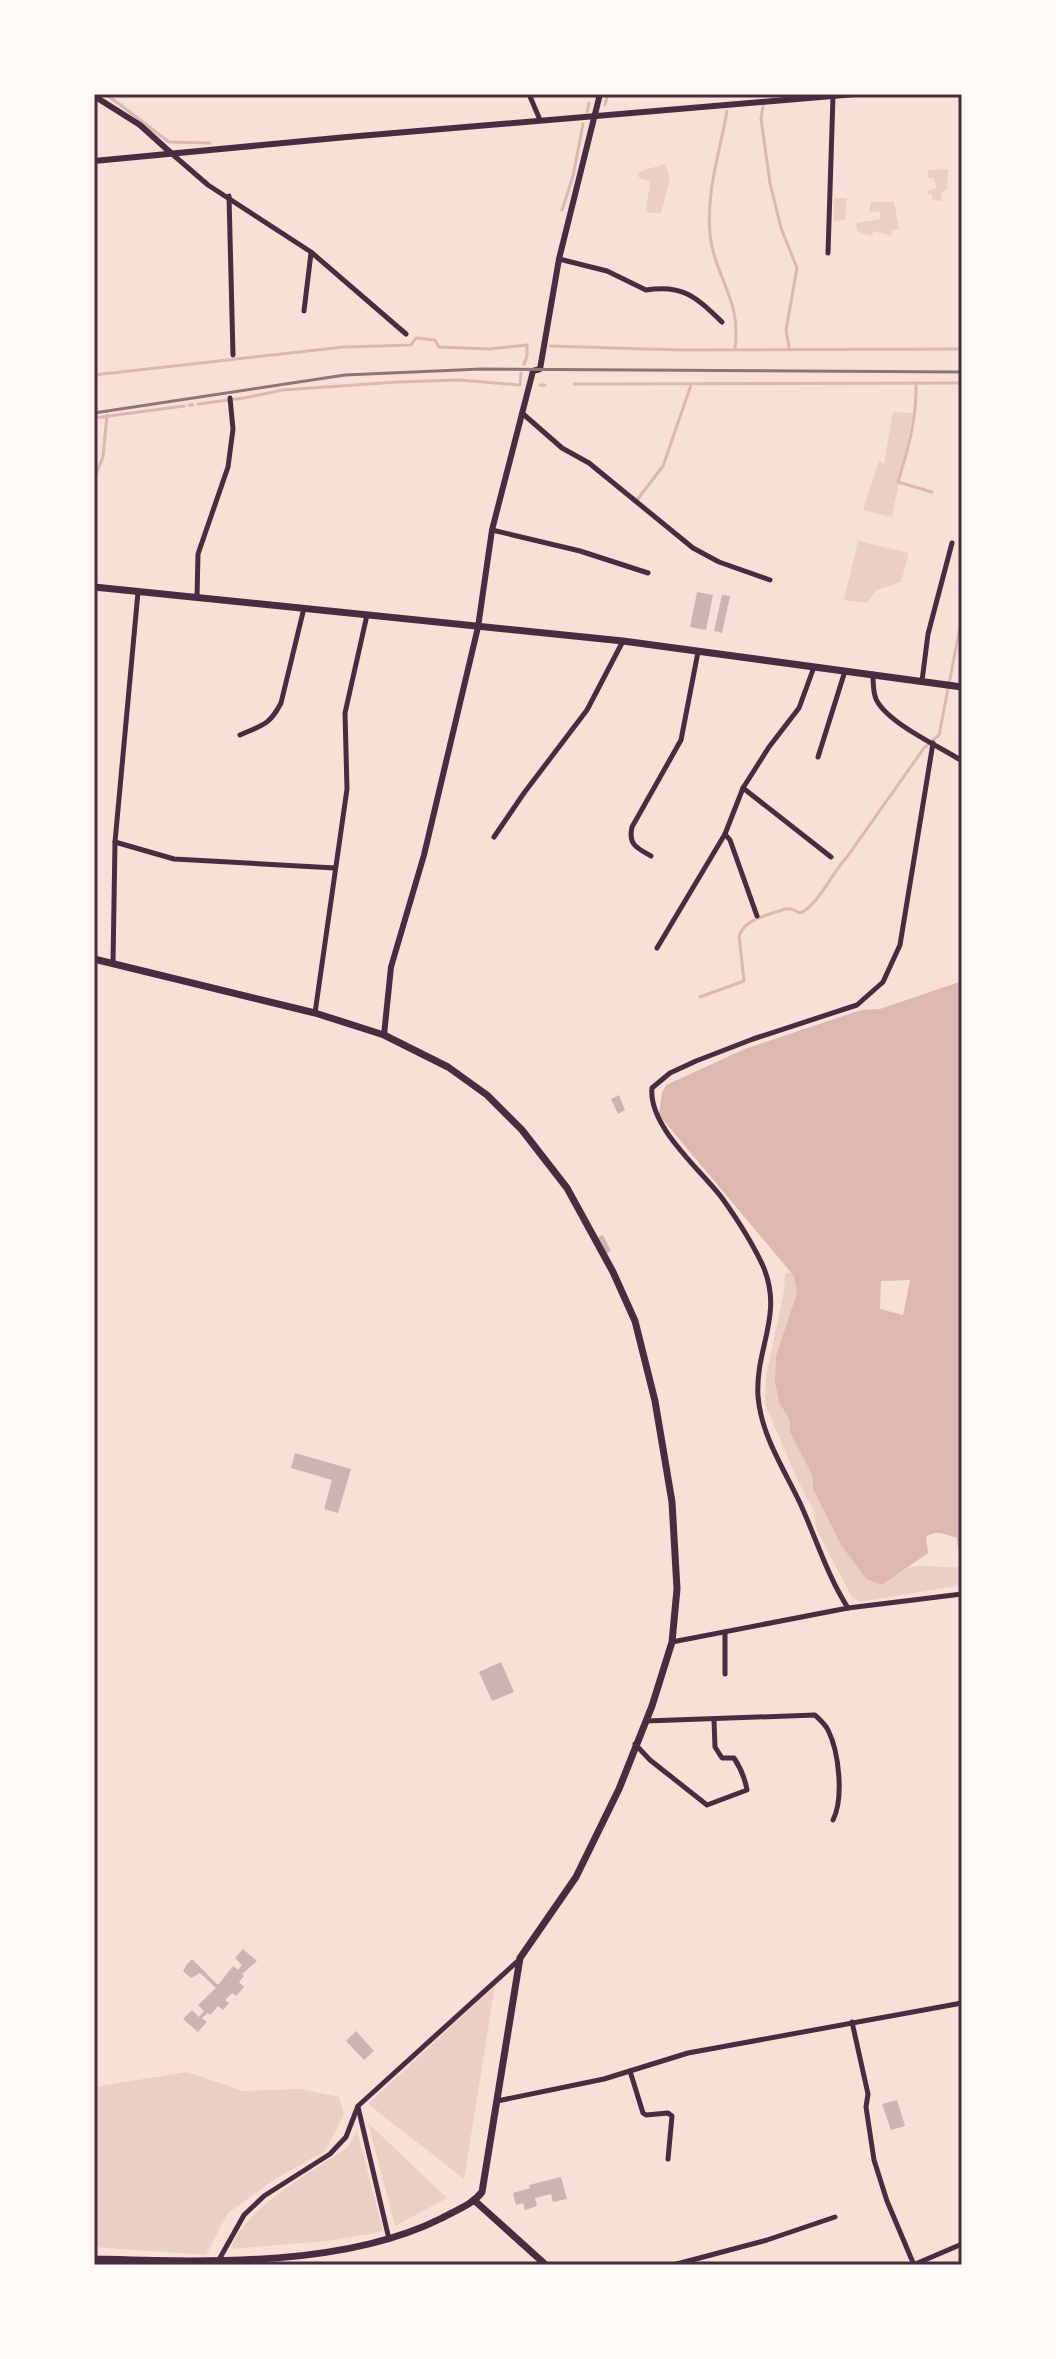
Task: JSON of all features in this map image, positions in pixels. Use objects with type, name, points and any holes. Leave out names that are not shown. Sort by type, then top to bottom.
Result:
[{"type":"main road","points":[[94,587],[623,641],[962,687]]},
{"type":"main road","points":[[94,959],[315,1013],[384,1035],[448,1067],[487,1095],[522,1130],[567,1188],[613,1272],[635,1321],[666,1458],[677,1548],[672,1642],[652,1706],[619,1789],[576,1877],[520,1958],[482,2192],[475,2201],[430,2224],[389,2239],[311,2254],[217,2264],[94,2259]]},
{"type":"main road","points":[[475,2201],[546,2265]]},
{"type":"street","points":[[529,94],[540,120]]},
{"type":"street","points":[[384,1035],[391,967],[424,855],[478,627],[492,530],[533,371],[540,369],[559,259],[600,94]]},
{"type":"street","points":[[94,161],[794,96],[856,94]]},
{"type":"street","points":[[94,96],[103,97],[140,125],[194,174],[311,252],[406,334]]},
{"type":"street","points":[[828,253],[833,96]]},
{"type":"street","points":[[229,196],[233,355]]},
{"type":"street","points":[[304,311],[311,252]]},
{"type":"street","points":[[559,259],[607,271],[646,290],[660,287],[688,293],[722,322]]},
{"type":"street","points":[[197,597],[198,554],[228,467],[233,429],[230,401]]},
{"type":"street","points":[[522,412],[562,448],[589,463],[693,548],[719,562],[770,580]]},
{"type":"street","points":[[492,530],[580,551],[648,573]]},
{"type":"street","points":[[922,681],[928,634],[952,543]]},
{"type":"street","points":[[113,963],[115,842],[138,592]]},
{"type":"street","points":[[240,735],[268,722],[281,703],[304,607]]},
{"type":"street","points":[[315,1013],[347,789],[345,713],[367,615]]},
{"type":"street","points":[[494,837],[587,710],[623,641]]},
{"type":"street","points":[[651,856],[633,845],[630,837],[632,827],[681,740],[698,652]]},
{"type":"street","points":[[657,948],[725,834],[743,788],[799,708],[814,666]]},
{"type":"street","points":[[818,757],[845,670]]},
{"type":"street","points":[[873,674],[874,696],[882,708],[962,761]]},
{"type":"street","points":[[848,1608],[770,1440],[759,1405],[759,1370],[772,1307],[772,1289],[741,1226],[663,1127],[651,1099],[652,1088],[670,1073],[753,1039],[843,1011],[864,1000],[883,982],[900,945],[933,743]]},
{"type":"street","points":[[743,788],[831,857]]},
{"type":"street","points":[[725,834],[730,840],[757,916]]},
{"type":"street","points":[[115,842],[174,859],[336,868]]},
{"type":"street","points":[[672,1642],[848,1608],[962,1594]]},
{"type":"street","points":[[725,1632],[725,1674]]},
{"type":"street","points":[[645,1721],[815,1715],[828,1729],[841,1792],[840,1807],[833,1820]]},
{"type":"street","points":[[635,1744],[650,1760],[707,1805],[716,1803],[747,1790],[746,1780],[734,1758],[722,1758],[717,1753],[714,1720]]},
{"type":"street","points":[[217,2264],[244,2215],[264,2196],[302,2173],[338,2145],[346,2137],[358,2106],[520,1958]]},
{"type":"street","points":[[497,2101],[630,2071],[688,2053],[962,2003]]},
{"type":"street","points":[[852,2022],[868,2094],[866,2107],[874,2160],[887,2201],[914,2265],[962,2244]]},
{"type":"street","points":[[630,2071],[643,2113],[668,2113],[672,2116],[668,2159]]},
{"type":"street","points":[[358,2106],[389,2239]]},
{"type":"street","points":[[673,2265],[767,2240],[835,2217]]},
{"type":"shaded area","points":[[665,164],[670,178],[661,214],[646,212],[650,181],[639,178],[638,172]]},
{"type":"shaded area","points":[[948,169],[947,190],[941,192],[942,201],[932,200],[932,195],[927,191],[936,188],[934,178],[928,178],[928,170]]},
{"type":"shaded area","points":[[834,198],[847,198],[845,220],[834,222]]},
{"type":"shaded area","points":[[871,202],[894,202],[899,229],[892,230],[891,236],[875,231],[870,236],[857,231],[856,223],[880,219],[880,212],[869,212]]},
{"type":"shaded area","points":[[893,412],[913,413],[892,517],[863,510],[879,461],[884,464]]},
{"type":"shaded area","points":[[858,541],[909,553],[901,582],[877,590],[866,603],[844,600]]},
{"type":"shaded area","points":[[962,981],[962,1538],[931,1534],[926,1537],[928,1553],[882,1585],[866,1579],[841,1545],[813,1489],[812,1475],[779,1402],[775,1382],[776,1356],[797,1293],[794,1276],[659,1115],[666,1085],[745,1049],[861,1010],[880,1009]],"holes":[[[910,1280],[903,1315],[880,1309],[881,1281]]]},
{"type":"shaded area","points":[[803,1272],[809,1288],[776,1356],[775,1382],[779,1402],[790,1421],[790,1432],[812,1475],[813,1489],[841,1545],[866,1579],[882,1585],[903,1570],[924,1566],[962,1567],[962,1585],[860,1602],[852,1597],[817,1531],[813,1510],[765,1404],[766,1376],[785,1273]]},
{"type":"shaded area","points":[[495,1986],[464,2179],[368,2104]]},
{"type":"shaded area","points":[[187,2072],[243,2091],[300,2089],[339,2097],[344,2115],[325,2151],[277,2178],[228,2213],[206,2255],[94,2247],[94,2087]]},
{"type":"shaded area","points":[[368,2123],[447,2198],[395,2226]]},
{"type":"shaded area","points":[[357,2131],[383,2230],[326,2241],[231,2249],[248,2220],[280,2192],[348,2147]]},
{"type":"building","points":[[697,592],[713,595],[706,630],[690,627]]},
{"type":"building","points":[[722,595],[730,596],[722,633],[714,631]]},
{"type":"building","points":[[619,1095],[625,1110],[618,1114],[611,1099]]},
{"type":"building","points":[[603,1235],[611,1251],[606,1254],[598,1237]]},
{"type":"building","points":[[295,1453],[351,1469],[338,1513],[324,1509],[332,1480],[291,1468]]},
{"type":"building","points":[[501,1662],[514,1692],[492,1701],[479,1672]]},
{"type":"building","points":[[243,1949],[257,1961],[242,1974],[244,1976],[239,1982],[244,1987],[236,1996],[232,1993],[225,2000],[229,2003],[223,2010],[218,2006],[202,2018],[207,2022],[198,2032],[183,2019],[192,2010],[199,2017],[204,2011],[198,2005],[216,1988],[200,1973],[191,1978],[183,1971],[192,1959],[218,1985],[233,1966],[238,1970],[242,1965],[235,1958]]},
{"type":"building","points":[[356,2031],[374,2051],[364,2060],[346,2041]]},
{"type":"building","points":[[897,2100],[905,2126],[891,2130],[882,2104]]},
{"type":"building","points":[[561,2177],[567,2199],[553,2202],[551,2194],[535,2198],[537,2206],[525,2210],[523,2203],[516,2205],[513,2193],[530,2188],[529,2185]]},
{"type":"waterway","points":[[106,94],[169,142],[210,143]]},
{"type":"waterway","points":[[605,105],[607,97]]},
{"type":"waterway","points":[[587,112],[589,103]]},
{"type":"waterway","points":[[763,106],[761,119],[770,183],[781,228],[797,268],[786,330],[789,347]]},
{"type":"waterway","points":[[727,111],[709,218],[713,249],[735,316],[735,348]]},
{"type":"waterway","points":[[562,210],[573,176],[583,124]]},
{"type":"waterway","points":[[94,375],[344,347],[411,345],[416,338],[435,340],[439,347],[489,349],[527,345],[524,364]]},
{"type":"waterway","points":[[550,346],[679,350],[962,349]]},
{"type":"waterway","points":[[198,404],[283,390],[397,382],[459,380],[520,385],[521,373]]},
{"type":"waterway","points":[[916,383],[913,421],[898,482],[932,492]]},
{"type":"waterway","points":[[574,384],[962,383]]},
{"type":"waterway","points":[[540,385],[545,385]]},
{"type":"waterway","points":[[637,500],[663,466],[691,385]]},
{"type":"waterway","points":[[94,418],[184,406]]},
{"type":"waterway","points":[[94,479],[103,457],[107,415]]},
{"type":"waterway","points":[[700,997],[744,981],[739,936],[742,930],[765,915],[785,909],[800,913],[813,904],[924,748],[939,735],[962,617]]},
{"type":"waterway","points":[[958,1538],[962,1560]]},
{"type":"railway","points":[[94,413],[345,375],[481,369],[962,372]]}]
